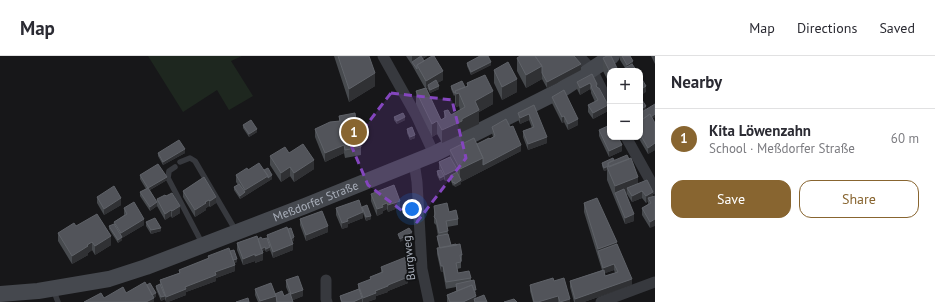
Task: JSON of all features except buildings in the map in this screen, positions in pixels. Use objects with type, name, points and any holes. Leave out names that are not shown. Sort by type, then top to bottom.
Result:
[{"type":"street","points":[[383,56],[416,115],[434,154]]},
{"type":"street","points":[[579,56],[592,70],[609,104]]},
{"type":"street","name":"Meßdorfer Straße","points":[[0,294],[56,295],[146,267],[204,245],[434,154],[561,90],[612,56]]},
{"type":"street","points":[[628,140],[655,189]]},
{"type":"street","name":"Burgweg","points":[[414,162],[417,182],[422,269],[429,302]]},
{"type":"street","points":[[326,280],[327,302]]},
{"type":"street","points":[[607,301],[655,282]]},
{"type":"lane","points":[[180,162],[190,158],[195,161],[237,232]]},
{"type":"lane","points":[[175,167],[169,171],[168,178],[204,245]]},
{"type":"highlighted area","points":[[391,93],[452,100],[466,158],[417,222],[368,185],[351,145]]},
{"type":"shaded area","points":[[148,56],[242,56],[231,61],[253,96],[229,110],[217,90],[183,112]]},
{"type":"place","name":"Kita Löwenzahn","points":[[354,132]]}]
